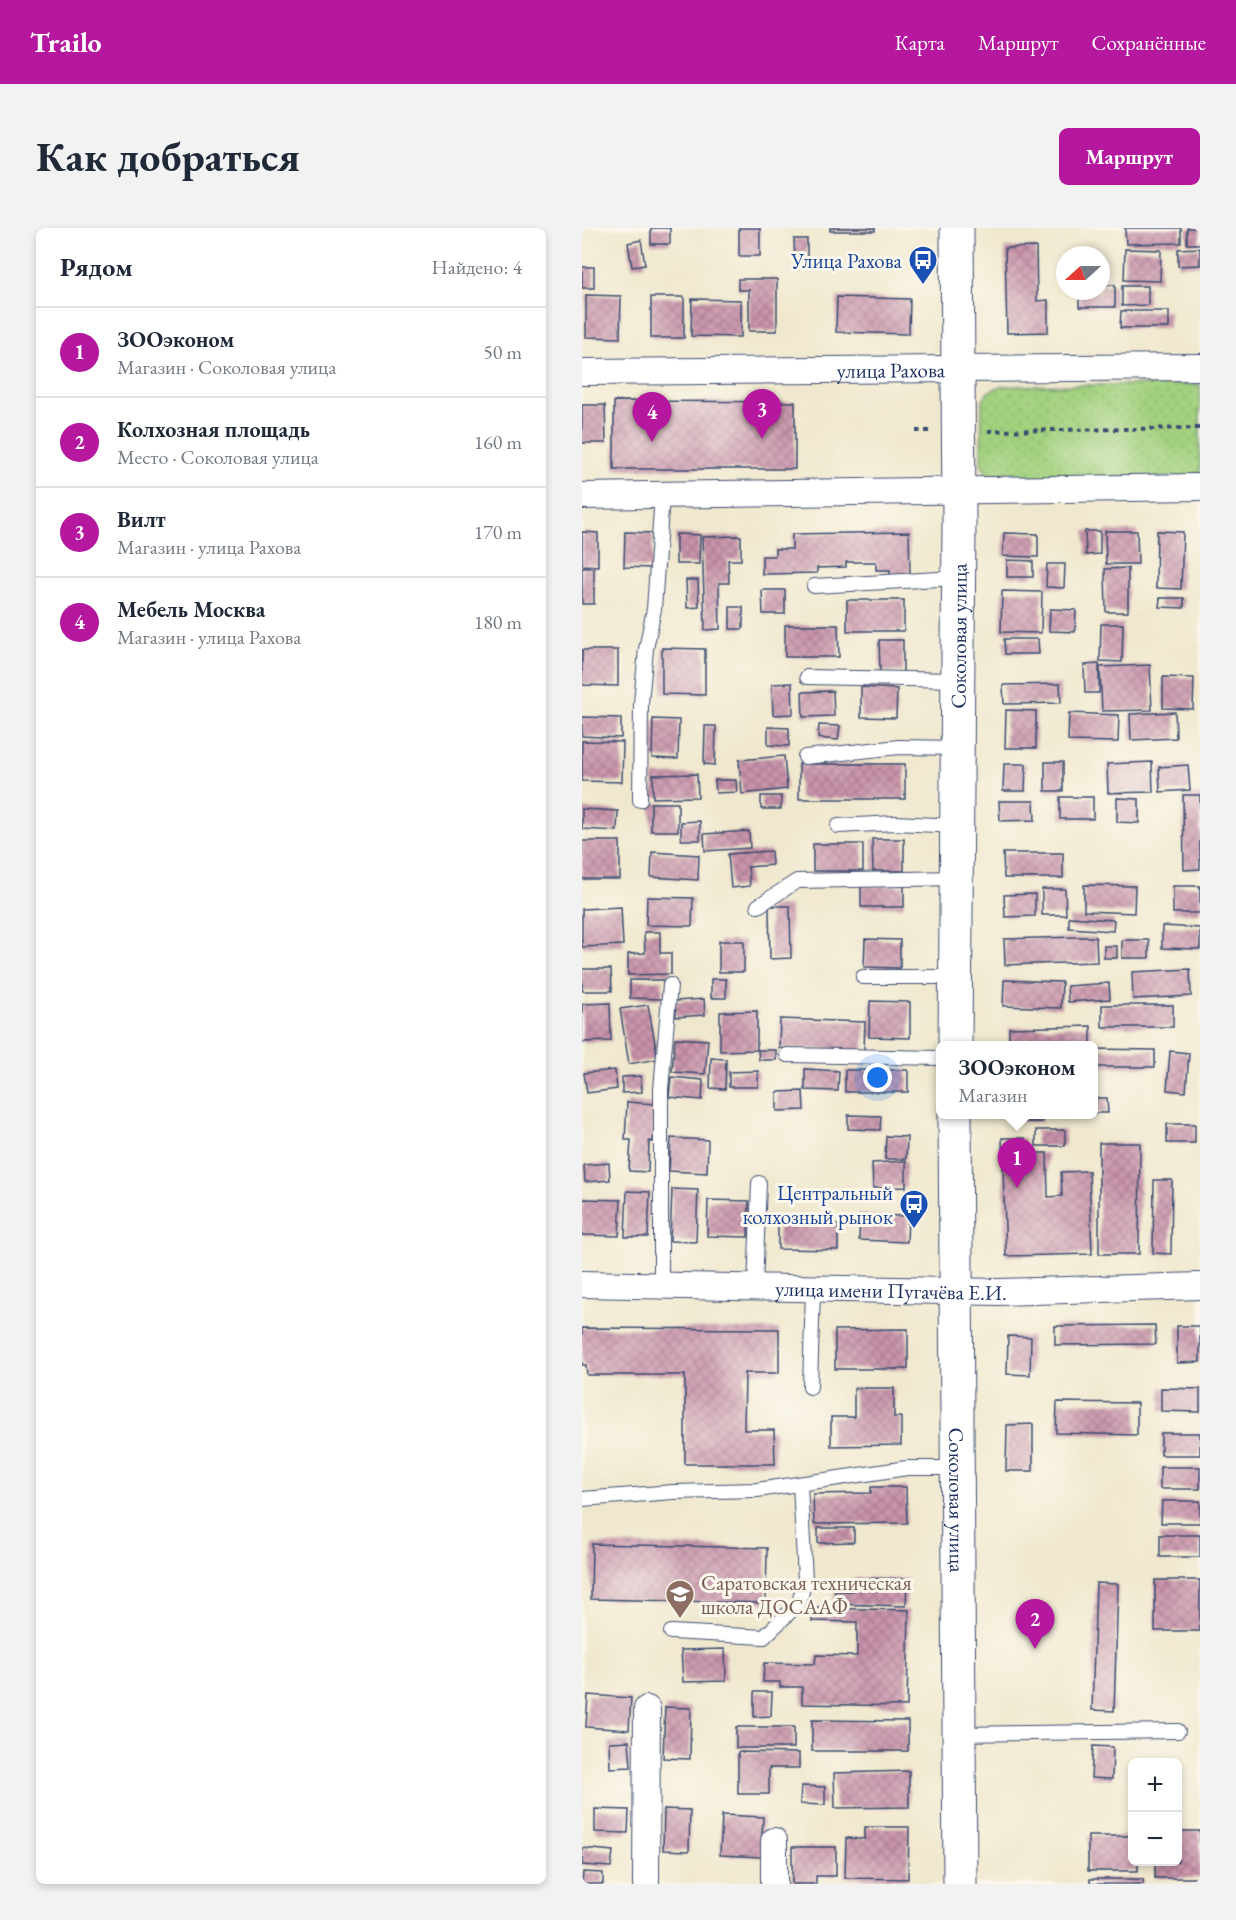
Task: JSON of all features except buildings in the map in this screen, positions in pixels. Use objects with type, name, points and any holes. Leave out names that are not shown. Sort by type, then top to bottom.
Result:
[{"type":"main road","name":"Соколовая улица","points":[[955,1041],[957,228]]},
{"type":"main road","name":"Соколовая улица","points":[[955,1119],[960,1884]]},
{"type":"street","name":"улица Рахова","points":[[582,372],[1200,367]]},
{"type":"street","points":[[582,496],[1200,487]]},
{"type":"street","name":"улица имени Пугачёва Е.И.","points":[[582,1284],[955,1291],[1200,1286]]},
{"type":"street","points":[[646,1884],[647,1709]]},
{"type":"street","points":[[774,1841],[774,1884]]},
{"type":"lane","points":[[639,800],[641,703],[654,609],[662,495]]},
{"type":"lane","points":[[814,586],[957,578]]},
{"type":"lane","points":[[807,678],[957,680]]},
{"type":"lane","points":[[804,757],[899,747],[957,748]]},
{"type":"lane","points":[[838,826],[896,823],[957,826]]},
{"type":"lane","points":[[758,906],[797,881],[957,878]]},
{"type":"lane","points":[[863,977],[956,977]]},
{"type":"lane","points":[[661,1287],[661,1089],[670,986]]},
{"type":"lane","points":[[787,1055],[936,1058]]},
{"type":"lane","points":[[755,1289],[759,1183]]},
{"type":"lane","points":[[810,1387],[813,1289]]},
{"type":"lane","points":[[582,1499],[673,1492],[757,1490],[907,1468],[956,1468]]},
{"type":"lane","points":[[671,1632],[764,1637],[799,1604],[805,1580],[800,1484]]},
{"type":"lane","points":[[958,1734],[1178,1731]]},
{"type":"path","points":[[916,431],[1200,428]]},
{"type":"green space","points":[[1200,384],[1200,477],[1004,479],[989,475],[981,465],[982,401],[988,392],[1001,386]]},
{"type":"place","name":"Улица Рахова","points":[[923,286]]},
{"type":"place","name":"Вилт","points":[[762,439]]},
{"type":"place","name":"Мебель Москва","points":[[652,442]]},
{"type":"place","name":"ЗООэконом","points":[[1017,1188]]},
{"type":"place","name":"Центральный колхозный рынок","points":[[914,1230]]},
{"type":"place","name":"Саратовская техническая школа ДОСААФ","points":[[680,1620]]},
{"type":"place","name":"Колхозная площадь","points":[[1035,1649]]}]
